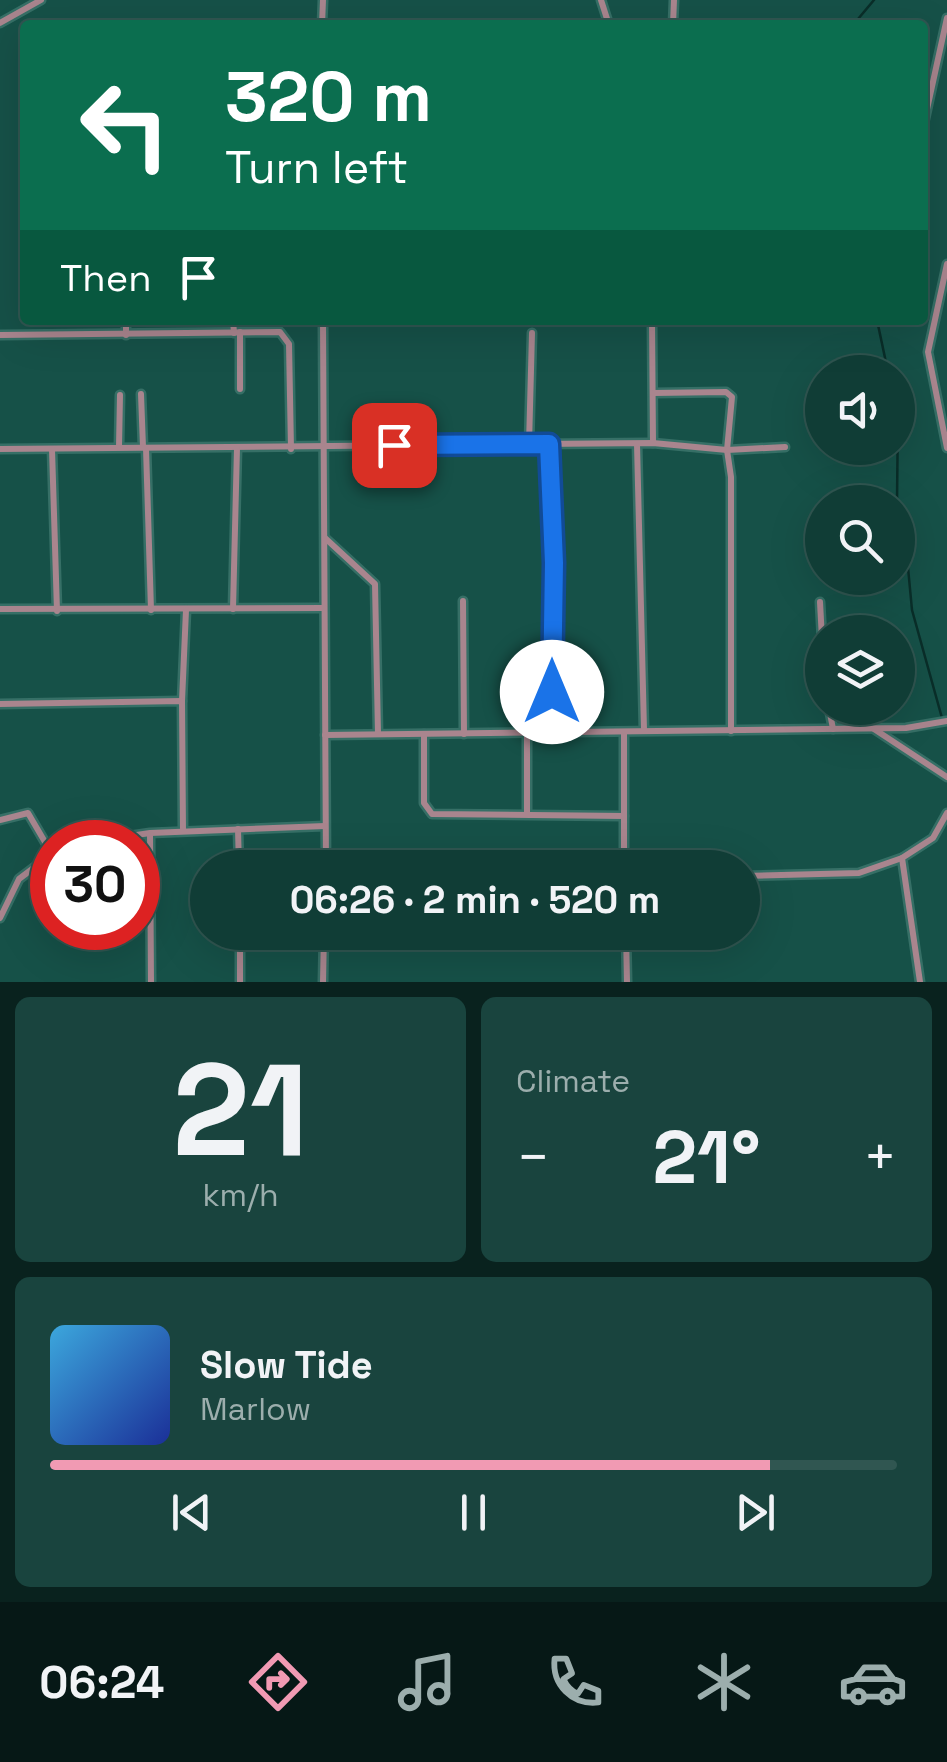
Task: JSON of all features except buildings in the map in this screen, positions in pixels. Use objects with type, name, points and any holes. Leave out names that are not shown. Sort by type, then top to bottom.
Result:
[{"type":"street","points":[[0,23],[41,0]]},
{"type":"street","points":[[928,110],[942,60],[947,18]]},
{"type":"street","points":[[947,264],[928,352],[947,448]]},
{"type":"street","points":[[126,325],[126,335]]},
{"type":"street","points":[[235,325],[240,389]]},
{"type":"street","points":[[323,325],[326,850]]},
{"type":"street","points":[[652,325],[653,443]]},
{"type":"street","points":[[0,335],[280,332],[289,344],[291,448]]},
{"type":"street","points":[[530,444],[532,333]]},
{"type":"street","points":[[652,393],[730,394],[727,450],[732,476],[731,731]]},
{"type":"street","points":[[140,394],[150,610]]},
{"type":"street","points":[[119,447],[120,395]]},
{"type":"street","points":[[0,449],[653,443],[727,450],[784,447]]},
{"type":"street","points":[[549,444],[553,733]]},
{"type":"street","points":[[638,444],[644,730]]},
{"type":"street","points":[[234,609],[236,448]]},
{"type":"street","points":[[52,449],[57,611]]},
{"type":"street","points":[[325,538],[375,584],[378,734]]},
{"type":"street","points":[[464,602],[464,734]]},
{"type":"street","points":[[820,602],[821,615]]},
{"type":"street","points":[[0,609],[324,608]]},
{"type":"street","points":[[183,832],[186,610]]},
{"type":"street","points":[[0,704],[182,702]]},
{"type":"street","points":[[325,735],[833,729],[944,721]]},
{"type":"street","points":[[832,725],[833,729]]},
{"type":"street","points":[[873,728],[947,777]]},
{"type":"street","points":[[624,732],[624,850]]},
{"type":"street","points":[[527,733],[527,814]]},
{"type":"street","points":[[424,734],[426,810],[624,816]]},
{"type":"street","points":[[0,820],[28,813],[32,820]]},
{"type":"street","points":[[760,876],[859,873],[902,858],[932,838],[947,813]]},
{"type":"street","points":[[160,833],[325,826]]},
{"type":"street","points":[[238,829],[239,850]]},
{"type":"street","points":[[902,858],[920,982]]},
{"type":"street","points":[[0,918],[19,878],[30,870]]},
{"type":"street","points":[[151,950],[151,982]]},
{"type":"street","points":[[240,950],[240,982]]},
{"type":"street","points":[[323,982],[324,950]]},
{"type":"street","points":[[626,950],[627,982]]},
{"type":"waterway","points":[[857,20],[874,0]]},
{"type":"waterway","points":[[878,325],[884,355]]},
{"type":"waterway","points":[[897,465],[897,485]]},
{"type":"waterway","points":[[911,595],[942,718]]},
{"type":"route","points":[[394,445],[549,444],[554,563],[552,692]]}]
